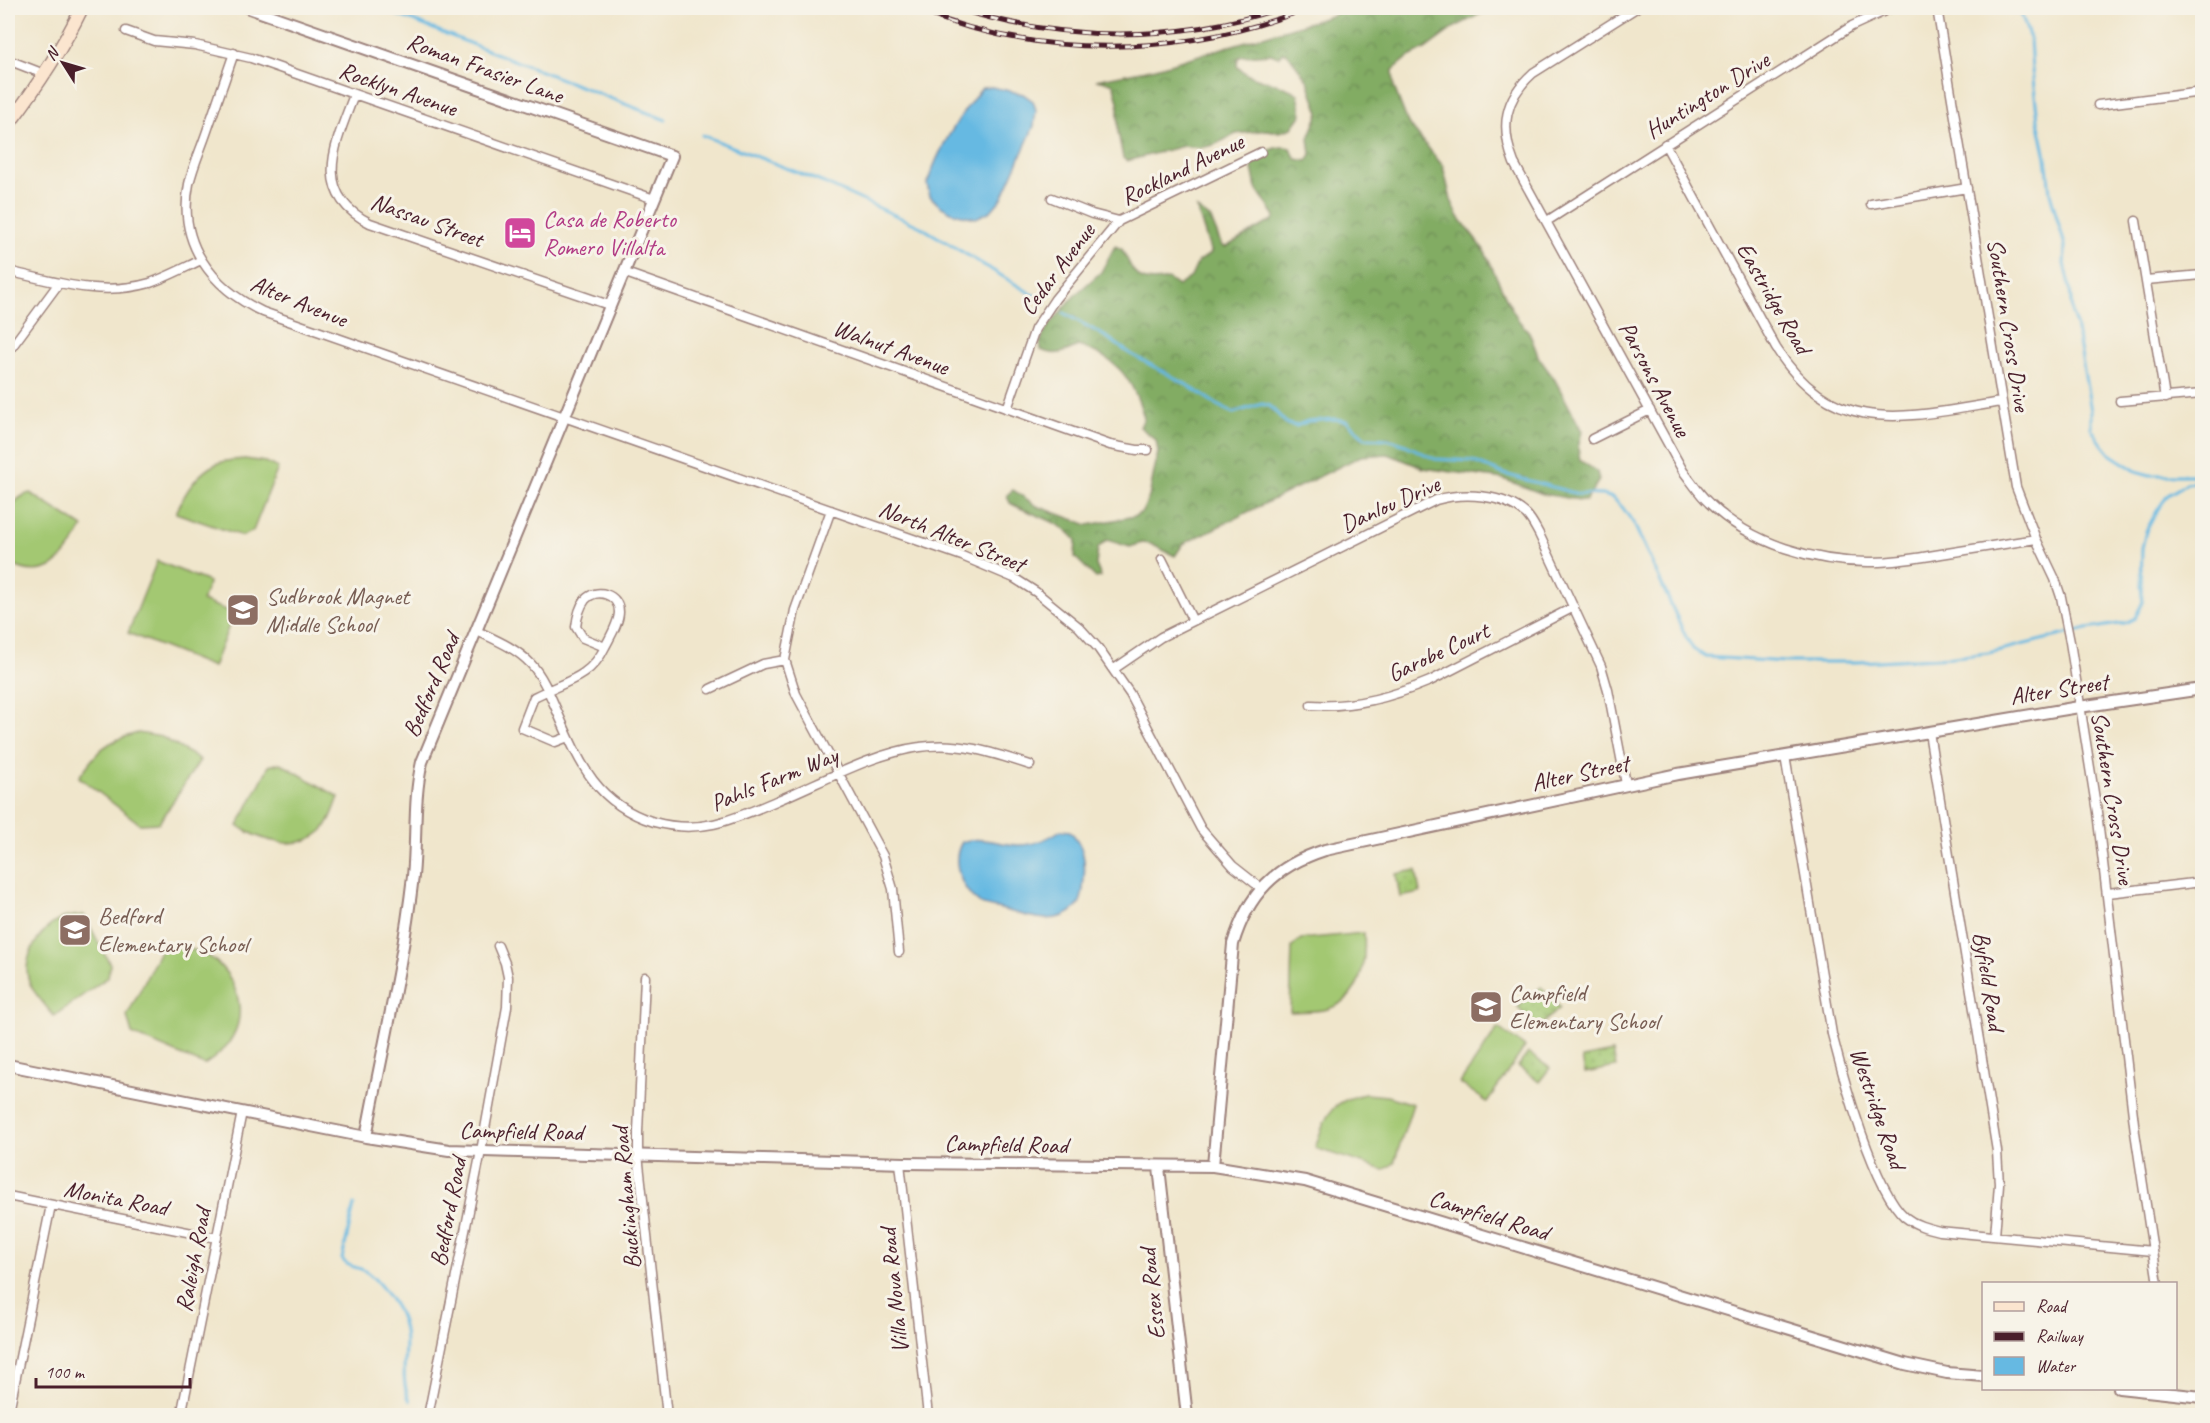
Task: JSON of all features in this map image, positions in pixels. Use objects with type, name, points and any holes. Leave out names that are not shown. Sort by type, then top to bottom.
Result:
[{"type":"main road","points":[[8,125],[44,74],[73,28],[82,8]]},
{"type":"street","name":"Roman Frasier Lane","points":[[249,8],[672,156]]},
{"type":"street","name":"Parsons Avenue","points":[[1636,8],[1533,73],[1515,93],[1508,108],[1505,123],[1508,148],[1514,162],[1683,471],[1709,504],[1730,521],[1753,534],[1798,552],[1846,561],[1882,562],[2036,539]]},
{"type":"street","name":"Huntington Drive","points":[[1546,221],[1852,26],[1891,8]]},
{"type":"street","name":"Southern Cross Drive","points":[[1937,8],[2016,486],[2036,539],[2055,579],[2070,642],[2108,893],[2133,1121],[2158,1282]]},
{"type":"street","name":"Rocklyn Avenue","points":[[126,31],[154,41],[195,45],[234,53],[654,199]]},
{"type":"street","name":"Alter Avenue","points":[[234,53],[189,184],[187,204],[193,243],[201,260],[217,282],[232,295],[263,312],[566,416]]},
{"type":"street","points":[[8,60],[44,74]]},
{"type":"street","points":[[2098,105],[2202,92]]},
{"type":"street","name":"Nassau Street","points":[[354,95],[336,141],[331,169],[338,195],[351,211],[370,223],[609,305]]},
{"type":"street","name":"Eastridge Road","points":[[1665,144],[1776,348],[1789,367],[1812,389],[1842,407],[1887,417],[1908,417],[2001,402]]},
{"type":"street","name":"Rockland Avenue","points":[[1052,198],[1119,222],[1261,152]]},
{"type":"street","name":"Bedford Road","points":[[366,1137],[411,891],[417,782],[422,762],[672,156]]},
{"type":"street","points":[[1871,204],[1967,188]]},
{"type":"street","points":[[2136,221],[2165,398]]},
{"type":"street","name":"Cedar Avenue","points":[[1007,409],[1035,329],[1055,298],[1119,222]]},
{"type":"street","points":[[8,271],[91,290],[129,288],[151,282],[201,260]]},
{"type":"street","name":"Walnut Avenue","points":[[623,272],[1110,445],[1148,450]]},
{"type":"street","points":[[2146,280],[2202,275]]},
{"type":"street","points":[[8,352],[58,283]]},
{"type":"street","points":[[2120,401],[2202,394]]},
{"type":"street","points":[[1592,439],[1650,410]]},
{"type":"street","name":"North Alter Street","points":[[566,416],[962,556],[1014,578],[1043,597],[1079,627],[1114,669],[1130,694],[1201,829],[1233,866],[1260,888]]},
{"type":"street","name":"Danlou Drive","points":[[1114,669],[1161,637],[1436,500],[1463,494],[1477,495],[1507,503],[1527,515],[1539,534],[1594,648],[1606,682],[1626,784]]},
{"type":"street","points":[[831,510],[795,610],[785,660],[796,694],[840,774],[889,872],[893,889],[899,952]]},
{"type":"street","points":[[1162,559],[1193,621]]},
{"type":"street","points":[[568,737],[555,742],[522,728],[534,697],[580,676],[598,661],[605,647],[619,616],[619,608],[612,596],[598,593],[585,600],[579,610],[576,627],[583,638],[605,647]]},
{"type":"street","name":"Garobe Court","points":[[1311,705],[1351,704],[1406,691],[1574,607]]},
{"type":"street","name":"Pahls Farm Way","points":[[477,631],[504,643],[519,652],[532,664],[548,690],[584,769],[607,797],[638,816],[673,826],[691,827],[730,821],[881,756],[922,746],[960,746],[978,749],[1030,765]]},
{"type":"street","points":[[710,688],[763,664],[785,660]]},
{"type":"street","name":"Alter Street","points":[[1214,1166],[1233,944],[1244,916],[1260,888],[1278,872],[1306,856],[1626,784],[2079,707],[2202,689]]},
{"type":"street","name":"Byfield Road","points":[[1929,732],[1997,1151],[1999,1184],[1995,1236]]},
{"type":"street","name":"Westridge Road","points":[[1785,756],[1832,1035],[1855,1112],[1887,1192],[1898,1210],[1915,1224],[1939,1231],[2153,1251]]},
{"type":"street","points":[[2108,893],[2202,882]]},
{"type":"street","name":"Bedford Road","points":[[428,1416],[481,1151],[508,991],[505,963],[498,946]]},
{"type":"street","name":"Buckingham Road","points":[[645,977],[638,1155],[668,1416]]},
{"type":"street","name":"Campfield Road","points":[[8,1065],[429,1148],[900,1162],[1214,1166],[1305,1181],[1879,1357],[1924,1369],[1982,1376]]},
{"type":"street","name":"Raleigh Road","points":[[181,1416],[242,1112]]},
{"type":"street","name":"Villa Nova Road","points":[[900,1162],[927,1416]]},
{"type":"street","name":"Essex Road","points":[[1159,1167],[1187,1416]]},
{"type":"street","name":"Monita Road","points":[[8,1196],[217,1238]]},
{"type":"street","points":[[8,1416],[51,1205]]},
{"type":"street","points":[[2146,1390],[2173,1391],[2202,1397]]},
{"type":"green space","points":[[1346,8],[1492,8],[1455,27],[1425,49],[1409,57],[1393,70],[1394,87],[1408,123],[1443,166],[1451,200],[1459,217],[1484,250],[1507,300],[1519,321],[1529,332],[1539,358],[1555,380],[1582,431],[1578,448],[1580,460],[1597,472],[1599,480],[1586,501],[1543,494],[1503,479],[1423,468],[1388,454],[1361,456],[1183,544],[1175,556],[1151,544],[1142,543],[1130,547],[1107,540],[1098,548],[1096,565],[1101,577],[1096,578],[1075,557],[1076,540],[1069,533],[1054,522],[1010,503],[1007,495],[1013,490],[1037,506],[1088,525],[1135,516],[1142,512],[1149,497],[1158,452],[1156,440],[1140,427],[1144,418],[1140,404],[1129,381],[1114,364],[1078,346],[1060,353],[1046,352],[1041,350],[1040,342],[1048,327],[1075,295],[1101,272],[1115,246],[1122,249],[1138,276],[1149,281],[1168,279],[1178,286],[1191,277],[1198,262],[1211,253],[1197,209],[1211,219],[1222,246],[1226,247],[1273,220],[1275,216],[1256,188],[1251,163],[1264,153],[1279,147],[1290,148],[1296,159],[1307,161],[1311,154],[1309,138],[1319,113],[1308,81],[1288,54],[1284,52],[1278,57],[1271,54],[1242,56],[1238,58],[1237,66],[1242,71],[1298,94],[1302,114],[1292,128],[1280,132],[1267,130],[1236,134],[1214,145],[1200,148],[1183,146],[1127,161],[1123,158],[1118,132],[1118,102],[1114,86],[1112,83],[1096,80],[1156,68],[1334,15]]},
{"type":"green space","points":[[245,459],[265,462],[278,468],[253,531],[242,536],[176,513],[197,478],[209,468],[230,460]]},
{"type":"green space","points":[[30,493],[83,527],[62,558],[44,570],[22,569],[8,563],[7,522],[10,512],[20,497]]},
{"type":"green space","points":[[157,561],[209,582],[202,601],[234,613],[213,667],[128,633]]},
{"type":"green space","points":[[138,733],[162,737],[200,760],[159,823],[140,824],[79,777],[103,748],[118,739]]},
{"type":"green space","points":[[280,763],[339,797],[322,831],[302,842],[269,840],[238,826],[269,766]]},
{"type":"green space","points":[[1416,870],[1420,893],[1400,897],[1396,874]]},
{"type":"green space","points":[[84,915],[110,964],[108,977],[54,1016],[31,986],[27,967],[29,957],[38,938],[53,924],[63,918]]},
{"type":"green space","points":[[1364,933],[1364,956],[1360,978],[1348,997],[1328,1009],[1290,1012],[1292,947],[1301,939]]},
{"type":"green space","points":[[162,947],[203,953],[222,968],[235,989],[239,1012],[233,1036],[220,1052],[204,1065],[132,1034],[127,1016]]},
{"type":"green space","points":[[1541,987],[1560,1008],[1536,1029],[1518,1007]]},
{"type":"green space","points":[[1498,1028],[1525,1047],[1487,1102],[1460,1083]]},
{"type":"green space","points":[[1613,1052],[1616,1067],[1585,1073],[1582,1058]]},
{"type":"green space","points":[[1528,1053],[1550,1068],[1539,1082],[1518,1066]]},
{"type":"green space","points":[[1365,1094],[1387,1096],[1413,1104],[1394,1163],[1384,1170],[1315,1148],[1326,1119],[1336,1106],[1353,1097]]},
{"type":"water","points":[[992,87],[1023,94],[1033,101],[1036,110],[1034,126],[1002,198],[991,211],[976,218],[953,213],[940,206],[930,196],[927,184],[943,145],[965,110],[982,88]]},
{"type":"water","points":[[1061,830],[1070,831],[1074,836],[1081,847],[1084,865],[1081,898],[1076,908],[1068,914],[1049,919],[1029,917],[979,903],[967,890],[957,866],[962,842],[988,840],[1013,845],[1030,844]]},
{"type":"waterway","points":[[380,8],[666,120]]},
{"type":"waterway","points":[[2019,8],[2030,39],[2038,120],[2046,157],[2050,193],[2065,246],[2064,264],[2091,411],[2091,428],[2111,455],[2136,471],[2150,475],[2202,475]]},
{"type":"waterway","points":[[702,135],[824,183],[921,227],[1040,299]]},
{"type":"waterway","points":[[1064,313],[1233,413],[1262,404],[1270,406],[1287,424],[1296,426],[1308,421],[1335,419],[1347,421],[1365,438],[1387,439],[1435,459],[1472,461],[1504,474],[1578,494],[1603,495],[1613,498],[1634,524],[1693,649],[1706,657],[1786,662],[1858,662],[1954,657],[1988,653],[2087,629],[2125,623],[2135,618],[2143,602],[2142,548],[2146,531],[2168,495],[2187,483],[2202,481]]},
{"type":"waterway","points":[[354,1205],[342,1259],[347,1264],[362,1269],[370,1275],[399,1313],[404,1329],[404,1370],[406,1391],[410,1401]]},
{"type":"waterway","points":[[416,1411],[419,1416]]},
{"type":"railway","points":[[913,8],[961,25],[1010,37],[1060,44],[1110,46],[1161,44],[1211,36],[1260,24],[1308,8]]},
{"type":"railway","points":[[956,8],[1036,27],[1118,34],[1201,28],[1281,8]]},
{"type":"place","name":"Casa de Roberto Romero Villalta","points":[[520,233]]},
{"type":"place","name":"Sudbrook Magnet Middle School","points":[[243,610]]},
{"type":"place","name":"Bedford Elementary School","points":[[75,930]]},
{"type":"place","name":"Campfield Elementary School","points":[[1486,1007]]}]
